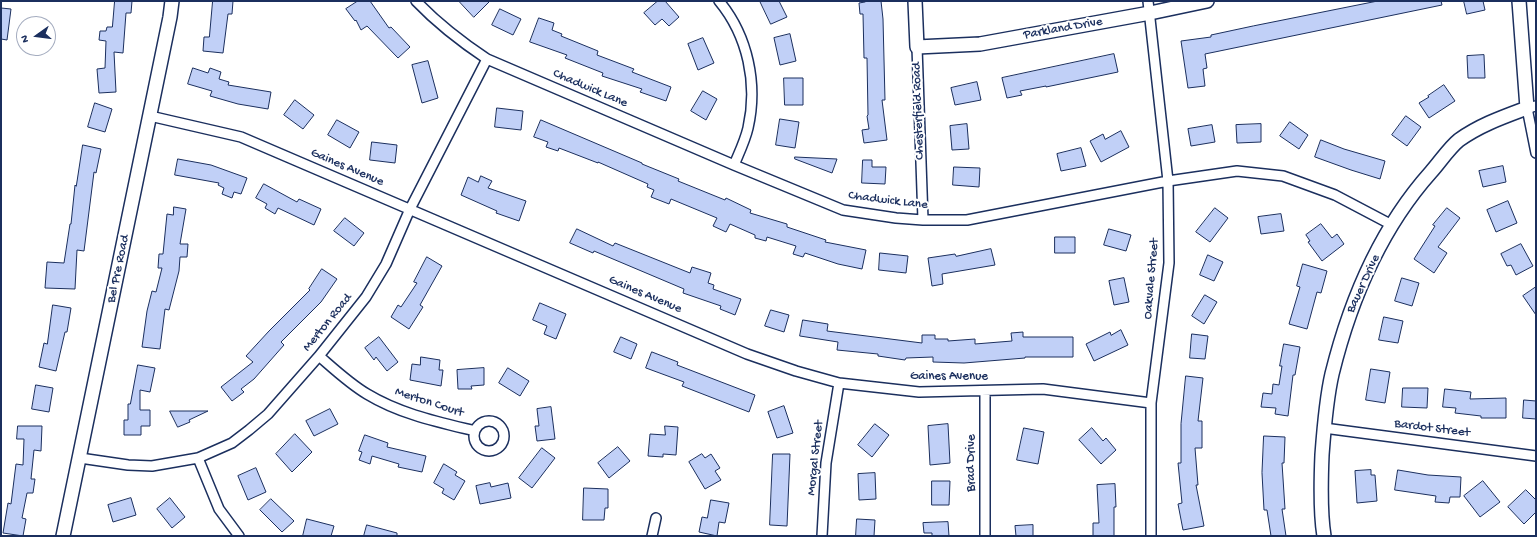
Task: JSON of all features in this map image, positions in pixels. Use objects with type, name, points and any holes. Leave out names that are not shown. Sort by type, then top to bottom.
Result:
[{"type":"street","name":"Bel Pre Road","points":[[64,536],[170,17],[172,1]]},
{"type":"street","name":"Chadwick Lane","points":[[416,1],[432,19],[458,40],[487,59],[843,210],[896,218],[923,220],[967,220],[1168,181],[1237,171],[1283,176],[1335,195],[1392,225]]},
{"type":"street","points":[[719,1],[728,11],[740,32],[750,68],[752,104],[748,129],[734,165]]},
{"type":"street","name":"Chesterfield Road","points":[[914,1],[923,220]]},
{"type":"street","name":"Parkland Drive","points":[[917,47],[980,44],[1149,7],[1207,1]]},
{"type":"street","points":[[1519,1],[1536,153]]},
{"type":"street","name":"Oakvale Street","points":[[1149,7],[1168,181],[1169,263],[1151,403],[1150,536]]},
{"type":"street","name":"Merton Road","points":[[80,458],[128,465],[152,466],[198,458],[232,443],[268,414],[319,356],[366,297],[386,264],[410,209],[487,59]]},
{"type":"street","name":"Bauer Drive","points":[[1324,536],[1321,477],[1324,428],[1332,375],[1349,314],[1368,272],[1392,225],[1420,185],[1458,141],[1480,126],[1532,107]]},
{"type":"street","name":"Gaines Avenue","points":[[150,116],[241,137],[747,354],[796,372],[839,383],[919,392],[1043,389],[1151,403]]},
{"type":"street","name":"Merton Court","points":[[319,356],[367,394],[400,410],[433,421],[475,431]]},
{"type":"street","name":"Morgal Street","points":[[822,536],[826,463],[839,383]]},
{"type":"street","name":"Brad Drive","points":[[985,391],[985,536]]},
{"type":"street","name":"Bardot Street","points":[[1324,428],[1536,456]]},
{"type":"street","points":[[198,458],[219,509],[239,536]]},
{"type":"street","points":[[652,536],[656,518]]},
{"type":"building","points":[[115,1],[132,1],[131,13],[126,13],[123,53],[114,52],[116,92],[99,93],[97,69],[105,68],[106,41],[99,40],[100,31],[106,31],[107,27],[112,27]]},
{"type":"building","points":[[213,1],[233,1],[232,14],[228,14],[223,53],[203,51],[204,37],[209,37]]},
{"type":"building","points":[[358,1],[370,1],[389,28],[391,27],[410,47],[398,58],[367,26],[361,30],[356,20],[355,21],[346,9]]},
{"type":"building","points":[[459,1],[490,1],[474,17]]},
{"type":"building","points":[[658,1],[665,1],[679,17],[669,26],[662,19],[655,25],[644,13]]},
{"type":"building","points":[[760,1],[779,1],[787,17],[771,24]]},
{"type":"building","points":[[865,1],[881,1],[883,19],[885,100],[882,100],[887,140],[864,143],[862,130],[869,129],[867,116],[867,58],[864,58],[863,14],[860,14],[859,3]]},
{"type":"building","points":[[1378,1],[1441,1],[1442,5],[1205,54],[1207,68],[1203,69],[1205,86],[1188,88],[1181,41],[1211,37],[1211,35]]},
{"type":"building","points":[[1464,1],[1483,1],[1485,10],[1467,14]]},
{"type":"building","points":[[1,8],[11,9],[7,40],[1,39]]},
{"type":"building","points":[[500,9],[521,19],[513,35],[492,25]]},
{"type":"building","points":[[539,18],[554,23],[552,30],[562,34],[561,36],[598,51],[597,55],[634,69],[632,72],[671,87],[666,101],[640,92],[642,89],[602,76],[603,73],[565,58],[567,55],[530,42]]},
{"type":"building","points":[[790,34],[796,61],[780,65],[774,38]]},
{"type":"building","points":[[703,38],[714,63],[698,70],[688,44]]},
{"type":"building","points":[[1114,54],[1118,72],[1020,91],[1022,95],[1007,98],[1002,78]]},
{"type":"building","points":[[1484,55],[1485,78],[1468,78],[1467,56]]},
{"type":"building","points":[[428,61],[438,98],[422,103],[412,65]]},
{"type":"building","points":[[193,68],[208,73],[210,68],[221,72],[219,79],[229,82],[228,85],[271,92],[268,109],[238,104],[210,96],[212,91],[188,84]]},
{"type":"building","points":[[784,78],[803,78],[803,105],[785,105]]},
{"type":"building","points":[[977,82],[981,100],[955,105],[951,88]]},
{"type":"building","points":[[1444,85],[1455,101],[1429,118],[1419,103]]},
{"type":"building","points":[[703,91],[717,99],[706,120],[691,111]]},
{"type":"building","points":[[295,100],[314,115],[303,129],[284,115]]},
{"type":"building","points":[[95,103],[112,109],[105,132],[88,127]]},
{"type":"building","points":[[497,108],[523,111],[521,130],[495,127]]},
{"type":"building","points":[[1406,116],[1421,127],[1407,146],[1392,135]]},
{"type":"building","points":[[780,119],[799,122],[795,148],[776,145]]},
{"type":"building","points":[[337,120],[359,132],[350,148],[328,135]]},
{"type":"building","points":[[541,120],[679,179],[678,181],[725,200],[726,198],[751,210],[750,213],[787,224],[787,227],[826,240],[825,242],[866,250],[862,269],[838,264],[805,253],[803,257],[793,254],[796,246],[767,237],[766,241],[755,238],[755,235],[730,224],[726,232],[713,226],[717,218],[671,199],[669,204],[651,197],[654,190],[647,187],[648,184],[598,162],[559,148],[558,151],[546,147],[548,142],[534,137]]},
{"type":"building","points":[[1290,122],[1308,135],[1299,149],[1280,136]]},
{"type":"building","points":[[967,124],[969,149],[952,150],[950,126]]},
{"type":"building","points":[[1261,124],[1261,142],[1237,143],[1236,125]]},
{"type":"building","points":[[1212,125],[1215,142],[1191,146],[1188,129]]},
{"type":"building","points":[[1121,131],[1129,147],[1101,162],[1090,141],[1103,134],[1105,139]]},
{"type":"building","points":[[1321,140],[1344,149],[1385,161],[1380,179],[1315,157]]},
{"type":"building","points":[[372,142],[397,145],[395,163],[370,160]]},
{"type":"building","points":[[83,145],[101,149],[96,173],[94,172],[84,251],[77,250],[75,289],[45,288],[47,262],[64,263],[71,224],[75,185],[76,186]]},
{"type":"building","points":[[1081,148],[1086,166],[1061,171],[1057,154]]},
{"type":"building","points":[[795,157],[837,159],[832,173],[795,159]]},
{"type":"building","points":[[178,159],[211,165],[247,178],[241,194],[234,192],[232,198],[222,194],[224,188],[218,185],[219,183],[175,175]]},
{"type":"building","points":[[863,160],[872,160],[872,167],[886,167],[885,184],[862,183]]},
{"type":"building","points":[[1503,166],[1506,182],[1483,187],[1479,171]]},
{"type":"building","points":[[954,167],[980,168],[979,187],[953,185]]},
{"type":"building","points":[[481,176],[492,181],[488,188],[526,201],[519,221],[496,213],[497,211],[461,195],[468,177],[478,182]]},
{"type":"building","points":[[264,184],[297,202],[299,199],[321,209],[314,225],[278,208],[275,214],[265,208],[267,204],[256,198]]},
{"type":"building","points":[[1508,201],[1517,223],[1496,232],[1487,210]]},
{"type":"building","points":[[174,207],[186,209],[180,244],[188,244],[187,257],[180,257],[179,271],[169,310],[165,309],[160,349],[142,347],[147,311],[152,291],[156,292],[162,268],[158,268],[159,254],[163,254],[167,214],[173,215]]},
{"type":"building","points":[[1215,208],[1228,218],[1210,242],[1196,232]]},
{"type":"building","points":[[1447,208],[1460,218],[1438,247],[1447,253],[1434,273],[1414,259],[1435,226],[1433,225]]},
{"type":"building","points":[[1281,214],[1284,231],[1261,234],[1258,217]]},
{"type":"building","points":[[345,218],[364,233],[354,246],[334,231]]},
{"type":"building","points":[[1321,224],[1332,238],[1337,234],[1344,244],[1322,261],[1308,242],[1310,241],[1306,235]]},
{"type":"building","points":[[577,229],[613,246],[615,243],[690,273],[692,267],[711,273],[708,283],[714,285],[713,289],[741,299],[735,315],[720,309],[721,306],[683,293],[684,289],[594,251],[593,253],[570,243]]},
{"type":"building","points":[[1109,229],[1131,235],[1126,251],[1104,245]]},
{"type":"building","points":[[1055,237],[1075,237],[1075,253],[1055,253]]},
{"type":"building","points":[[1521,244],[1533,266],[1516,275],[1511,265],[1507,266],[1501,254]]},
{"type":"building","points":[[991,249],[995,265],[942,274],[943,284],[932,286],[928,258],[955,254],[956,256]]},
{"type":"building","points":[[880,253],[908,256],[906,273],[879,270]]},
{"type":"building","points":[[1208,255],[1223,262],[1214,281],[1200,275]]},
{"type":"building","points":[[427,257],[442,266],[420,305],[423,307],[409,329],[391,317],[398,305],[401,307],[417,283],[414,282]]},
{"type":"building","points":[[1303,264],[1327,271],[1321,293],[1317,292],[1307,329],[1289,324],[1300,287],[1297,286]]},
{"type":"building","points":[[322,269],[337,279],[321,302],[281,342],[284,345],[254,379],[241,389],[244,392],[232,401],[221,387],[253,362],[246,356],[310,290],[309,289]]},
{"type":"building","points":[[1124,278],[1129,302],[1114,305],[1109,281]]},
{"type":"building","points":[[1402,278],[1419,283],[1412,306],[1395,301]]},
{"type":"building","points":[[1536,287],[1536,315],[1523,296]]},
{"type":"building","points":[[1205,295],[1217,302],[1204,324],[1192,316]]},
{"type":"building","points":[[540,303],[566,314],[556,339],[544,334],[547,326],[533,320]]},
{"type":"building","points":[[53,305],[71,308],[67,332],[65,332],[56,371],[39,367],[44,343],[47,344]]},
{"type":"building","points":[[771,310],[789,315],[784,332],[765,326]]},
{"type":"building","points":[[1384,317],[1403,321],[1398,343],[1379,340]]},
{"type":"building","points":[[803,320],[828,324],[827,331],[922,343],[922,335],[935,335],[935,339],[948,339],[948,341],[975,339],[975,344],[1012,341],[1011,333],[1023,332],[1023,337],[1073,337],[1073,357],[1025,357],[964,363],[933,362],[933,357],[906,358],[905,360],[878,356],[878,354],[837,350],[838,342],[800,336]]},
{"type":"building","points":[[1121,330],[1128,345],[1094,361],[1086,344],[1110,332],[1111,335]]},
{"type":"building","points":[[1192,334],[1208,336],[1205,359],[1190,358]]},
{"type":"building","points":[[379,337],[398,362],[387,371],[376,357],[374,360],[365,348]]},
{"type":"building","points":[[621,337],[637,344],[631,359],[614,352]]},
{"type":"building","points":[[1284,344],[1300,347],[1295,375],[1293,375],[1288,416],[1275,414],[1276,408],[1261,407],[1263,393],[1272,394],[1273,384],[1279,385],[1282,366],[1280,366]]},
{"type":"building","points":[[652,352],[678,362],[677,365],[755,395],[749,412],[682,386],[684,382],[646,368]]},
{"type":"building","points":[[421,357],[440,360],[439,370],[443,370],[441,386],[410,380],[412,364],[420,365]]},
{"type":"building","points":[[138,365],[155,368],[150,392],[140,390],[140,410],[150,410],[150,426],[141,426],[141,435],[124,435],[124,420],[128,420],[128,404],[130,404]]},
{"type":"building","points":[[484,368],[484,385],[471,386],[472,389],[458,389],[457,370]]},
{"type":"building","points":[[508,368],[529,381],[520,396],[499,383]]},
{"type":"building","points":[[1371,369],[1390,372],[1385,403],[1366,400]]},
{"type":"building","points":[[1186,376],[1203,378],[1198,421],[1202,421],[1202,448],[1195,448],[1198,485],[1196,485],[1204,526],[1183,530],[1178,504],[1182,503],[1178,463],[1181,463],[1181,424]]},
{"type":"building","points":[[36,385],[53,388],[49,412],[32,409]]},
{"type":"building","points":[[1403,388],[1428,388],[1427,408],[1402,407]]},
{"type":"building","points":[[1445,389],[1471,392],[1470,399],[1506,398],[1506,418],[1481,418],[1481,416],[1455,413],[1456,408],[1443,407]]},
{"type":"building","points":[[1524,400],[1536,401],[1536,419],[1523,418]]},
{"type":"building","points":[[784,406],[793,433],[777,438],[768,412]]},
{"type":"building","points":[[551,407],[555,439],[537,441],[535,426],[539,426],[537,409]]},
{"type":"building","points":[[330,409],[338,424],[314,436],[306,421]]},
{"type":"building","points":[[170,411],[208,411],[189,420],[190,422],[178,427]]},
{"type":"building","points":[[875,424],[889,435],[872,457],[858,445]]},
{"type":"building","points":[[948,424],[950,463],[930,465],[928,426]]},
{"type":"building","points":[[18,426],[42,426],[41,451],[34,450],[31,479],[35,479],[33,493],[27,493],[22,518],[26,519],[23,536],[3,533],[8,503],[11,504],[16,464],[23,465],[24,439],[17,439]]},
{"type":"building","points":[[665,426],[678,427],[676,455],[663,454],[663,457],[648,456],[650,434],[665,435]]},
{"type":"building","points":[[1024,428],[1044,432],[1038,464],[1017,460]]},
{"type":"building","points":[[1092,428],[1103,441],[1106,438],[1116,450],[1101,464],[1079,440]]},
{"type":"building","points":[[295,434],[312,452],[292,472],[276,454]]},
{"type":"building","points":[[365,435],[388,443],[387,447],[426,456],[422,472],[398,467],[399,464],[372,456],[370,464],[359,460],[362,452],[359,451]]},
{"type":"building","points":[[1264,436],[1285,437],[1284,463],[1282,463],[1285,509],[1282,509],[1286,536],[1271,536],[1267,510],[1264,510],[1262,473]]},
{"type":"building","points":[[618,447],[630,461],[609,478],[598,463]]},
{"type":"building","points":[[542,448],[555,458],[532,488],[519,478]]},
{"type":"building","points":[[702,454],[705,458],[711,454],[720,468],[715,471],[721,480],[705,489],[689,462]]},
{"type":"building","points":[[773,454],[790,454],[787,526],[770,525]]},
{"type":"building","points":[[444,464],[457,472],[455,475],[465,481],[454,500],[442,493],[444,489],[434,483]]},
{"type":"building","points":[[256,468],[266,492],[248,500],[238,476]]},
{"type":"building","points":[[1371,470],[1371,475],[1375,475],[1377,501],[1357,503],[1355,471]]},
{"type":"building","points":[[1398,470],[1428,475],[1461,477],[1460,497],[1450,497],[1449,503],[1435,502],[1436,496],[1395,490]]},
{"type":"building","points":[[875,473],[876,499],[859,500],[858,474]]},
{"type":"building","points":[[932,481],[950,481],[949,505],[932,505]]},
{"type":"building","points":[[1483,481],[1500,502],[1480,517],[1464,496]]},
{"type":"building","points":[[490,483],[491,487],[508,483],[511,498],[480,504],[476,486]]},
{"type":"building","points":[[1115,484],[1116,507],[1114,507],[1114,536],[1093,536],[1093,523],[1099,523],[1097,485]]},
{"type":"building","points":[[584,488],[608,489],[608,508],[605,508],[604,520],[583,520]]},
{"type":"building","points":[[1526,490],[1536,500],[1536,512],[1524,524],[1508,507]]},
{"type":"building","points":[[131,498],[136,515],[113,522],[108,505]]},
{"type":"building","points":[[170,498],[185,517],[172,528],[157,509]]},
{"type":"building","points":[[271,499],[294,521],[282,532],[260,510]]},
{"type":"building","points":[[711,500],[729,503],[725,523],[719,522],[717,536],[699,532],[702,517],[707,518]]},
{"type":"building","points":[[307,519],[334,526],[331,536],[303,536]]},
{"type":"building","points":[[857,519],[875,520],[874,536],[856,536]]},
{"type":"building","points":[[948,522],[949,536],[932,536],[932,533],[924,533],[923,523]]},
{"type":"building","points":[[367,525],[397,533],[397,536],[364,536]]},
{"type":"building","points":[[1033,525],[1033,536],[1016,536],[1015,526]]}]
